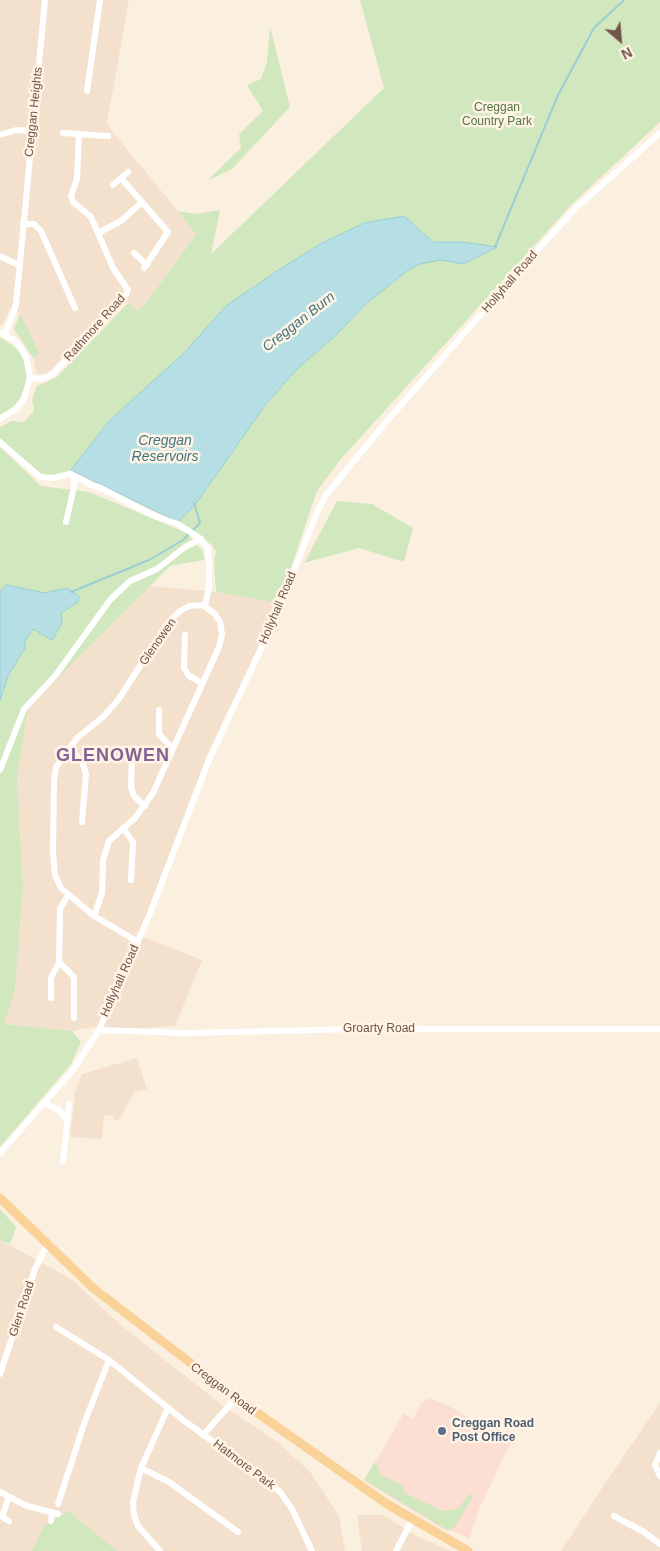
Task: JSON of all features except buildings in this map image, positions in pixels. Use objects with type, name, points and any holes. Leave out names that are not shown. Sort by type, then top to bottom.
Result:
[{"type":"main road","name":"Creggan Road","points":[[0,1198],[93,1288],[236,1398],[305,1449],[412,1520],[468,1551]]},
{"type":"street","name":"Creggan Heights","points":[[2,334],[16,305],[45,0]]},
{"type":"street","points":[[87,91],[100,0]]},
{"type":"street","points":[[0,135],[16,130],[32,131]]},
{"type":"street","points":[[63,133],[108,136]]},
{"type":"street","name":"Hollyhall Road","points":[[0,1152],[74,1070],[98,1030],[138,942],[208,760],[274,621],[318,510],[327,494],[380,430],[576,208],[660,133]]},
{"type":"street","name":"Rathmore Road","points":[[30,378],[42,379],[53,374],[126,295],[128,290],[126,284],[113,268],[91,217],[73,202],[71,196],[77,179],[79,134]]},
{"type":"street","points":[[113,185],[128,172]]},
{"type":"street","points":[[121,178],[168,232],[145,266],[134,252]]},
{"type":"street","points":[[98,233],[121,221],[142,202]]},
{"type":"street","points":[[23,224],[34,224],[41,231],[75,308]]},
{"type":"street","points":[[0,256],[20,266]]},
{"type":"street","points":[[0,419],[17,408],[24,399],[30,378],[29,367],[21,348],[2,334]]},
{"type":"street","points":[[0,442],[40,477],[53,478],[70,474],[178,524],[198,537],[208,549],[210,568],[206,606],[218,618],[222,634],[219,647],[145,806],[109,841],[102,860],[102,893],[94,916]]},
{"type":"street","points":[[66,522],[74,487],[74,477]]},
{"type":"street","points":[[0,770],[24,709],[55,676],[110,600],[130,581],[157,569],[198,537]]},
{"type":"street","name":"Glenowen","points":[[138,942],[94,916],[61,888],[55,875],[53,852],[54,781],[56,767],[69,748],[118,700],[168,623],[180,611],[189,606],[206,606]]},
{"type":"street","points":[[185,636],[184,668],[189,676],[202,683]]},
{"type":"street","points":[[159,710],[159,734],[172,748]]},
{"type":"street","points":[[69,748],[82,761],[86,774],[82,822]]},
{"type":"street","points":[[132,758],[131,787],[134,796],[145,806]]},
{"type":"street","points":[[123,828],[133,842],[131,880]]},
{"type":"street","points":[[51,998],[51,978],[59,962],[60,909],[68,895]]},
{"type":"street","points":[[59,962],[74,977],[74,1018]]},
{"type":"street","name":"Groarty Road","points":[[98,1030],[186,1033],[362,1029],[660,1029]]},
{"type":"street","points":[[45,1104],[59,1110],[67,1120]]},
{"type":"street","points":[[62,1162],[68,1104]]},
{"type":"street","name":"Glen Road","points":[[0,1374],[35,1269],[47,1245]]},
{"type":"street","name":"Hatmore Park","points":[[56,1327],[109,1360],[168,1408],[280,1492],[303,1528],[311,1551]]},
{"type":"street","points":[[58,1504],[85,1421],[109,1360]]},
{"type":"street","name":"Hatmore Park","points":[[203,1435],[236,1398]]},
{"type":"street","points":[[160,1551],[138,1526],[134,1515],[133,1502],[141,1468],[168,1408]]},
{"type":"street","points":[[660,1453],[655,1465],[660,1476]]},
{"type":"street","points":[[141,1468],[169,1482],[238,1532]]},
{"type":"street","points":[[0,1492],[8,1498],[55,1513],[51,1521]]},
{"type":"street","points":[[8,1498],[1,1516],[9,1521]]},
{"type":"street","points":[[614,1516],[644,1532],[660,1544]]},
{"type":"street","points":[[396,1551],[412,1520]]},
{"type":"shaded area","points":[[0,0],[129,0],[107,123],[196,233],[145,304],[137,311],[120,297],[46,375],[36,373],[34,359],[39,352],[20,313],[10,308],[4,323],[0,326]]},
{"type":"shaded area","points":[[149,586],[216,592],[279,603],[208,753],[141,928],[135,934],[202,960],[175,1026],[132,1029],[92,1027],[72,1031],[4,1024],[15,990],[23,886],[17,779],[28,708]]},
{"type":"shaded area","points":[[137,1058],[147,1089],[134,1092],[119,1120],[113,1120],[113,1116],[104,1115],[102,1139],[70,1137],[75,1092],[82,1074]]},
{"type":"shaded area","points":[[0,1240],[71,1279],[124,1328],[221,1404],[279,1443],[310,1472],[339,1516],[345,1551],[0,1551]]},
{"type":"shaded area","points":[[429,1398],[445,1404],[497,1433],[507,1430],[515,1434],[480,1507],[469,1539],[454,1531],[446,1531],[364,1481],[404,1413],[413,1419],[421,1403]]},
{"type":"shaded area","points":[[660,1403],[660,1551],[561,1551],[610,1476]]},
{"type":"shaded area","points":[[357,1515],[383,1515],[417,1536],[451,1551],[362,1551]]},
{"type":"green space","name":"Creggan Country Park","points":[[360,0],[660,0],[660,122],[572,204],[340,460],[317,491],[279,603],[216,592],[214,560],[216,552],[212,545],[178,522],[71,470],[57,476],[43,475],[0,439],[0,427],[12,421],[24,422],[34,411],[32,400],[37,386],[57,377],[128,303],[137,311],[145,304],[196,234],[178,211],[194,214],[220,210],[211,254],[384,88]]},
{"type":"green space","points":[[270,26],[290,107],[232,169],[207,181],[241,148],[239,134],[263,111],[247,85],[261,79],[267,62]]},
{"type":"green space","points":[[20,313],[39,352],[34,359],[14,329]]},
{"type":"green space","points":[[0,337],[16,348],[24,360],[27,373],[25,387],[19,400],[9,410],[0,414]]},
{"type":"green space","points":[[0,447],[41,486],[89,492],[187,533],[203,552],[204,560],[170,566],[28,708],[17,779],[23,886],[15,990],[4,1024],[72,1031],[81,1042],[71,1064],[0,1147]]},
{"type":"green space","points":[[337,501],[372,504],[413,528],[404,562],[359,548],[304,563]]},
{"type":"green space","points":[[0,1209],[16,1227],[10,1244],[0,1240]]},
{"type":"green space","points":[[374,1463],[379,1466],[380,1474],[403,1486],[405,1493],[443,1511],[459,1508],[469,1493],[473,1497],[454,1528],[447,1530],[364,1480]]},
{"type":"green space","points":[[68,1511],[117,1551],[32,1551],[44,1526]]},
{"type":"water","name":"Creggan Reservoirs","points":[[404,216],[433,242],[463,242],[497,247],[464,264],[440,260],[420,264],[407,271],[367,303],[333,338],[297,369],[266,404],[195,505],[178,522],[71,470],[110,420],[183,354],[226,306],[320,244],[364,223]]},
{"type":"water","points":[[7,585],[45,593],[67,588],[79,596],[78,602],[61,613],[62,623],[52,640],[33,629],[24,643],[25,648],[8,676],[0,700],[0,591]]},
{"type":"waterway","name":"Creggan Burn","points":[[495,247],[558,95],[594,28],[624,0]]},
{"type":"waterway","name":"Creggan Burn","points":[[193,530],[200,523],[194,503]]},
{"type":"waterway","name":"Creggan Burn","points":[[71,592],[149,560],[183,540],[189,534]]},
{"type":"place","name":"Creggan Road Post Office","points":[[442,1431]]},
{"type":"district","name":"GLENOWEN","points":[[113,756]]}]
